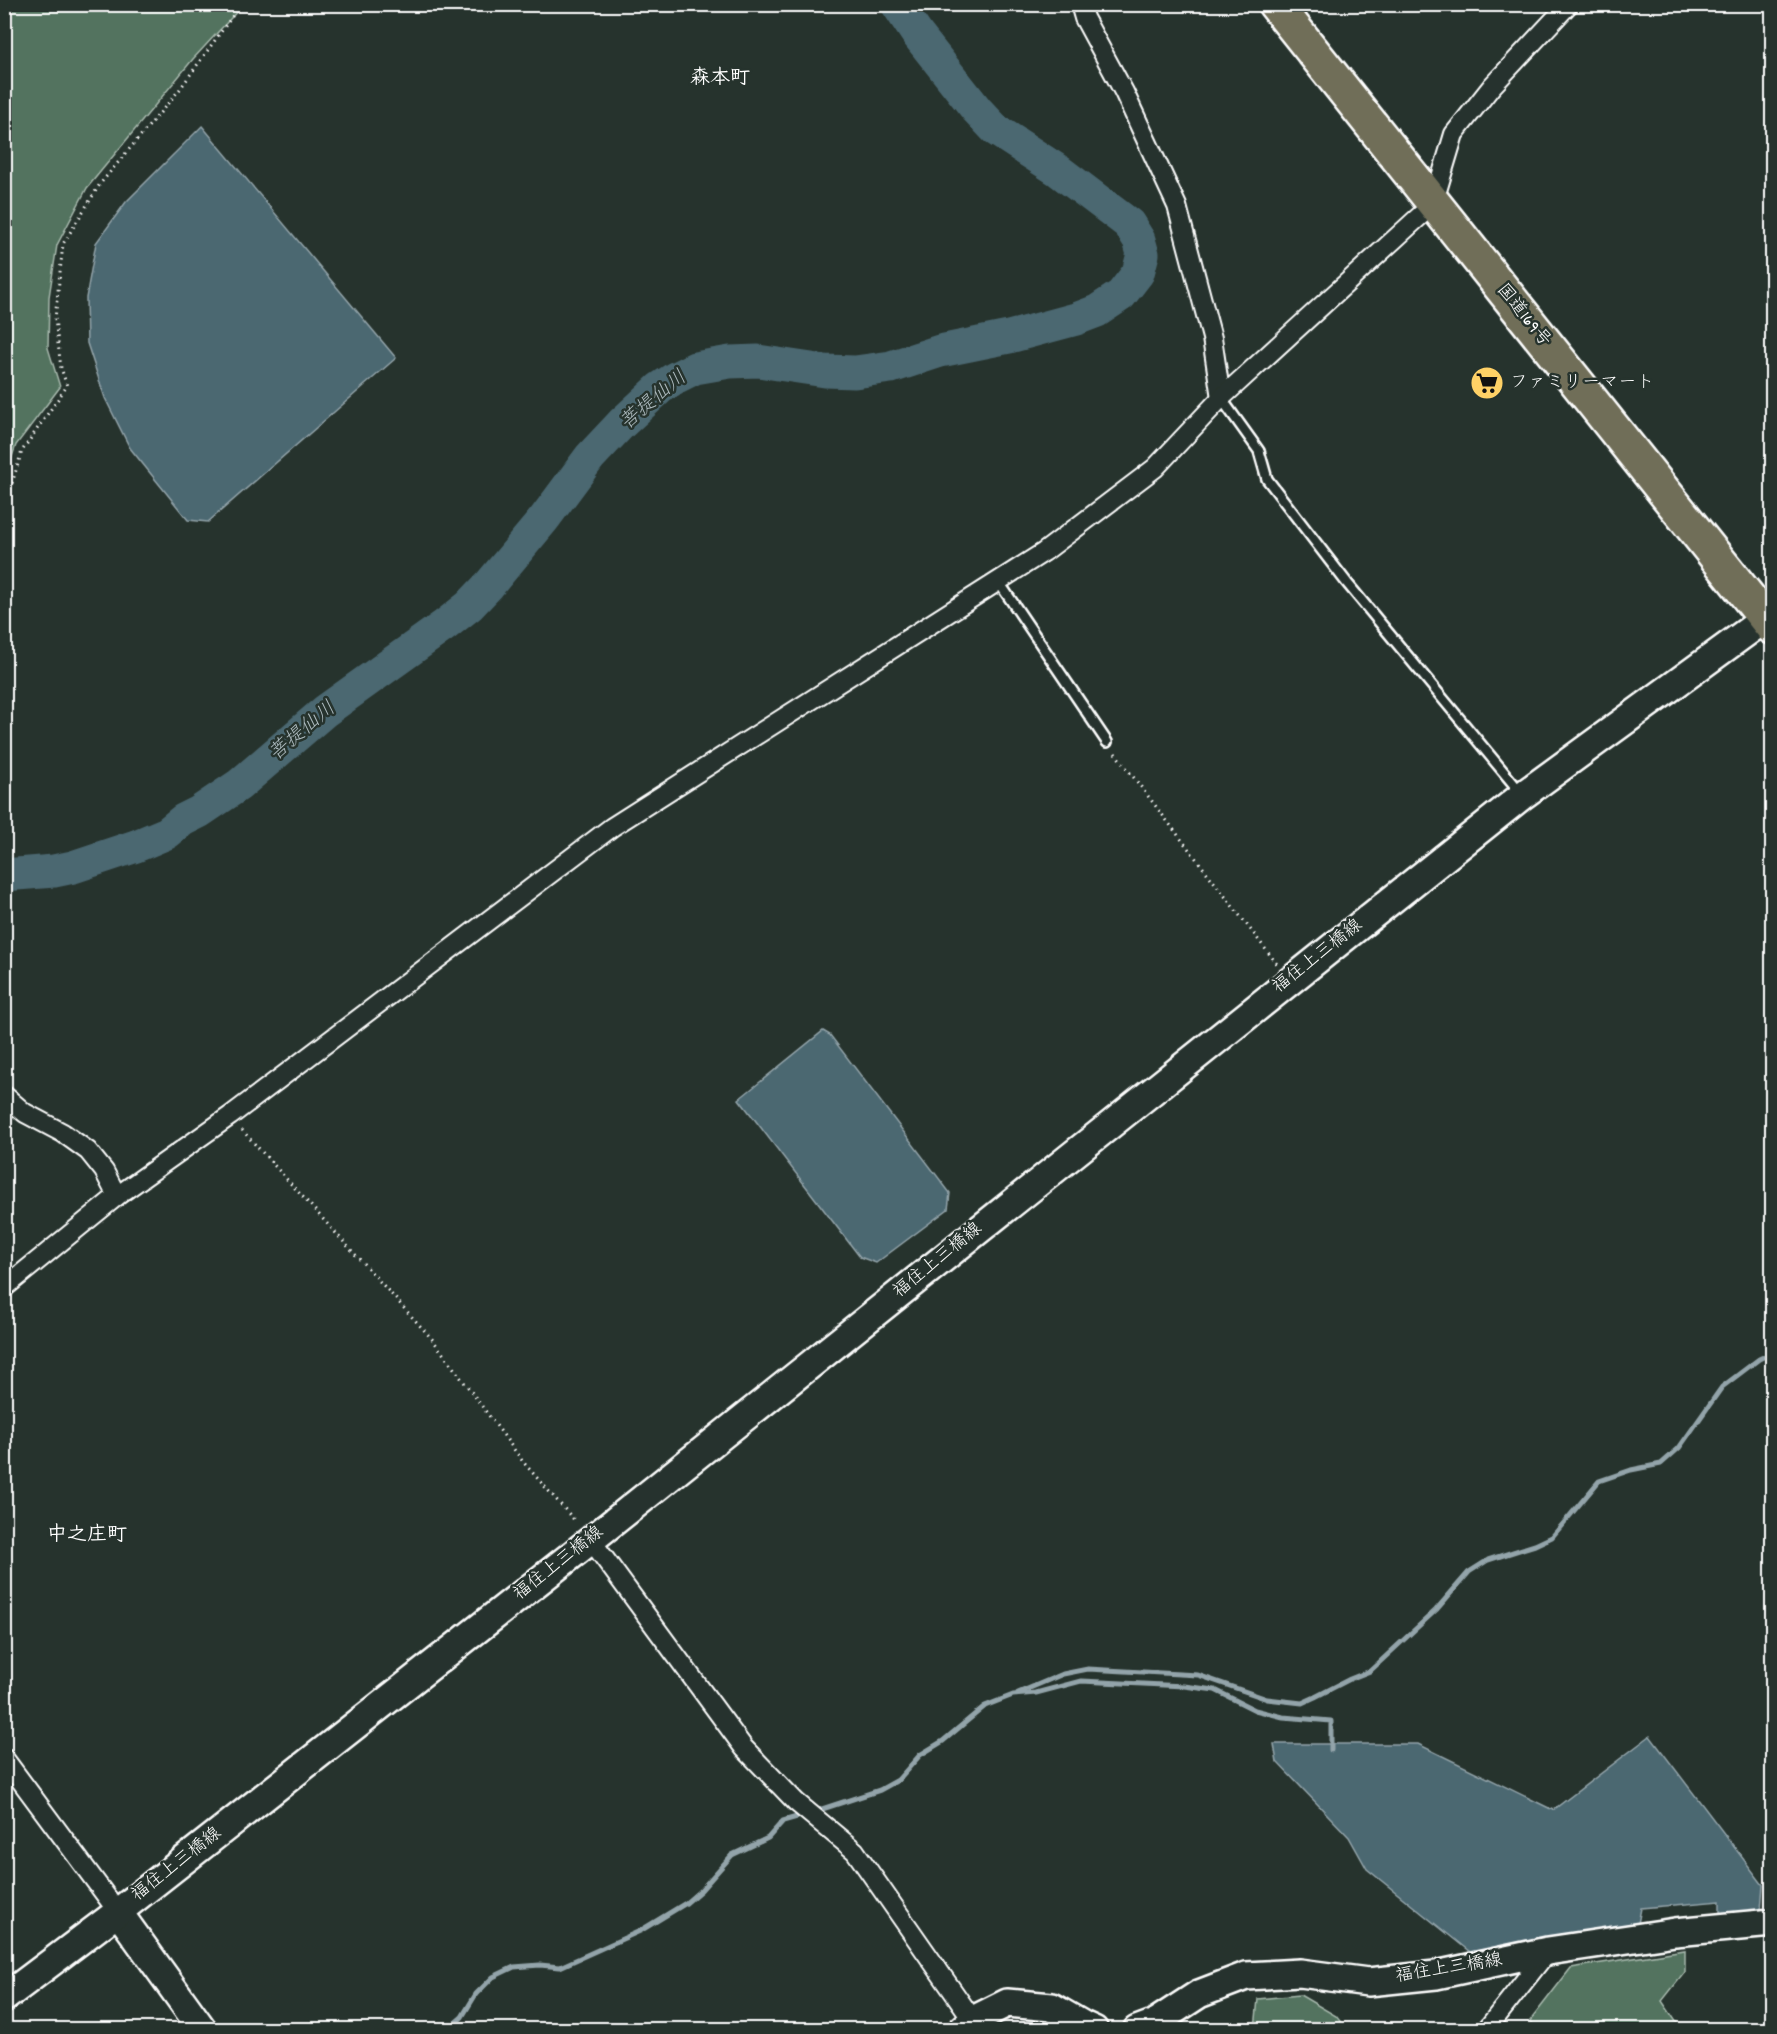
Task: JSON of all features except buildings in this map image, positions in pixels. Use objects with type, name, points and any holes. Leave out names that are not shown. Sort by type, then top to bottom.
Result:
[{"type":"highway","name":"国道169号","points":[[1275,4],[1769,623]]},
{"type":"main road","name":"福住上三橋線","points":[[4,1998],[118,1912],[591,1540],[1523,795],[1769,623]]},
{"type":"main road","name":"福住上三橋線","points":[[118,1912],[203,2030]]},
{"type":"main road","name":"福住上三橋線","points":[[1137,2030],[1153,2024],[1199,1994],[1246,1976],[1300,1973],[1368,1982],[1436,1975],[1548,1952],[1675,1932],[1773,1923]]},
{"type":"main road","points":[[968,2025],[1007,2003],[1052,2007],[1094,2030]]},
{"type":"street","points":[[1080,4],[1084,18],[1124,92],[1177,206],[1212,338],[1221,398]]},
{"type":"street","points":[[4,1288],[117,1196],[230,1116],[612,827],[1044,552],[1155,468],[1221,398],[1433,204],[1454,134],[1492,86],[1569,4]]},
{"type":"street","points":[[4,1095],[25,1113],[63,1133],[88,1151],[104,1171],[117,1196]]},
{"type":"street","points":[[591,1540],[744,1749],[796,1802],[855,1851],[968,2025]]},
{"type":"street","points":[[4,1758],[118,1912]]},
{"type":"street","points":[[1486,2030],[1548,1952]]},
{"type":"lane","points":[[1221,398],[1259,451],[1267,479],[1347,583],[1523,795]]},
{"type":"lane","points":[[998,581],[1107,742]]},
{"type":"path","points":[[4,499],[9,493],[22,451],[67,386],[61,368],[55,319],[63,244],[100,184],[180,89],[242,4]]},
{"type":"path","points":[[1107,742],[1290,980]]},
{"type":"path","points":[[230,1116],[433,1340],[524,1463],[591,1540]]},
{"type":"green space","points":[[5,4],[243,5],[193,59],[87,188],[57,245],[49,297],[48,348],[60,387],[16,445],[5,477]]},
{"type":"green space","points":[[1685,1950],[1685,1972],[1662,2001],[1681,2029],[1539,2029],[1530,2021],[1571,1968]]},
{"type":"green space","points":[[1300,1995],[1336,2016],[1346,2029],[1255,2029],[1258,1999]]},
{"type":"water","points":[[202,126],[396,358],[208,522],[188,520],[130,448],[105,398],[87,343],[86,298],[96,243],[126,202]]},
{"type":"water","points":[[823,1031],[830,1035],[950,1193],[948,1209],[876,1263],[860,1257],[739,1099]]},
{"type":"water","points":[[1650,1736],[1763,1885],[1761,1910],[1720,1914],[1720,1901],[1641,1908],[1638,1924],[1480,1960],[1367,1869],[1349,1837],[1277,1762],[1274,1744],[1418,1744],[1553,1810]]},
{"type":"waterway","name":"菩提仙川","points":[[4,875],[73,867],[136,846],[167,833],[183,820],[239,785],[325,711],[469,606],[544,519],[590,457],[622,423],[660,388],[675,378],[695,368],[730,362],[758,361],[825,371],[855,372],[891,367],[940,351],[1009,337],[1076,319],[1097,311],[1121,295],[1138,273],[1143,254],[1139,240],[1129,224],[1059,171],[996,130],[977,110],[917,34],[897,4]]},
{"type":"waterway","points":[[1018,1693],[1063,1674],[1088,1669],[1198,1675],[1267,1699],[1302,1703],[1370,1671],[1436,1610],[1469,1572],[1488,1560],[1552,1537],[1599,1481],[1631,1470],[1661,1464],[1679,1448],[1722,1387],[1759,1359],[1772,1353]]},
{"type":"waterway","points":[[813,1812],[880,1790],[898,1780],[920,1755],[943,1741],[985,1706],[1013,1695],[1036,1693],[1081,1681],[1184,1686],[1215,1690],[1255,1710],[1283,1717],[1331,1721],[1331,1750]]},
{"type":"waterway","points":[[447,2030],[462,2017],[476,1994],[493,1977],[514,1967],[540,1965],[560,1967],[640,1931],[686,1903],[701,1890],[732,1855],[768,1838],[783,1821],[804,1815]]},
{"type":"place","name":"ファミリーマート","points":[[1487,383]]},
{"type":"district","name":"森本町","points":[[720,79]]},
{"type":"district","name":"中之庄町","points":[[87,1536]]}]
